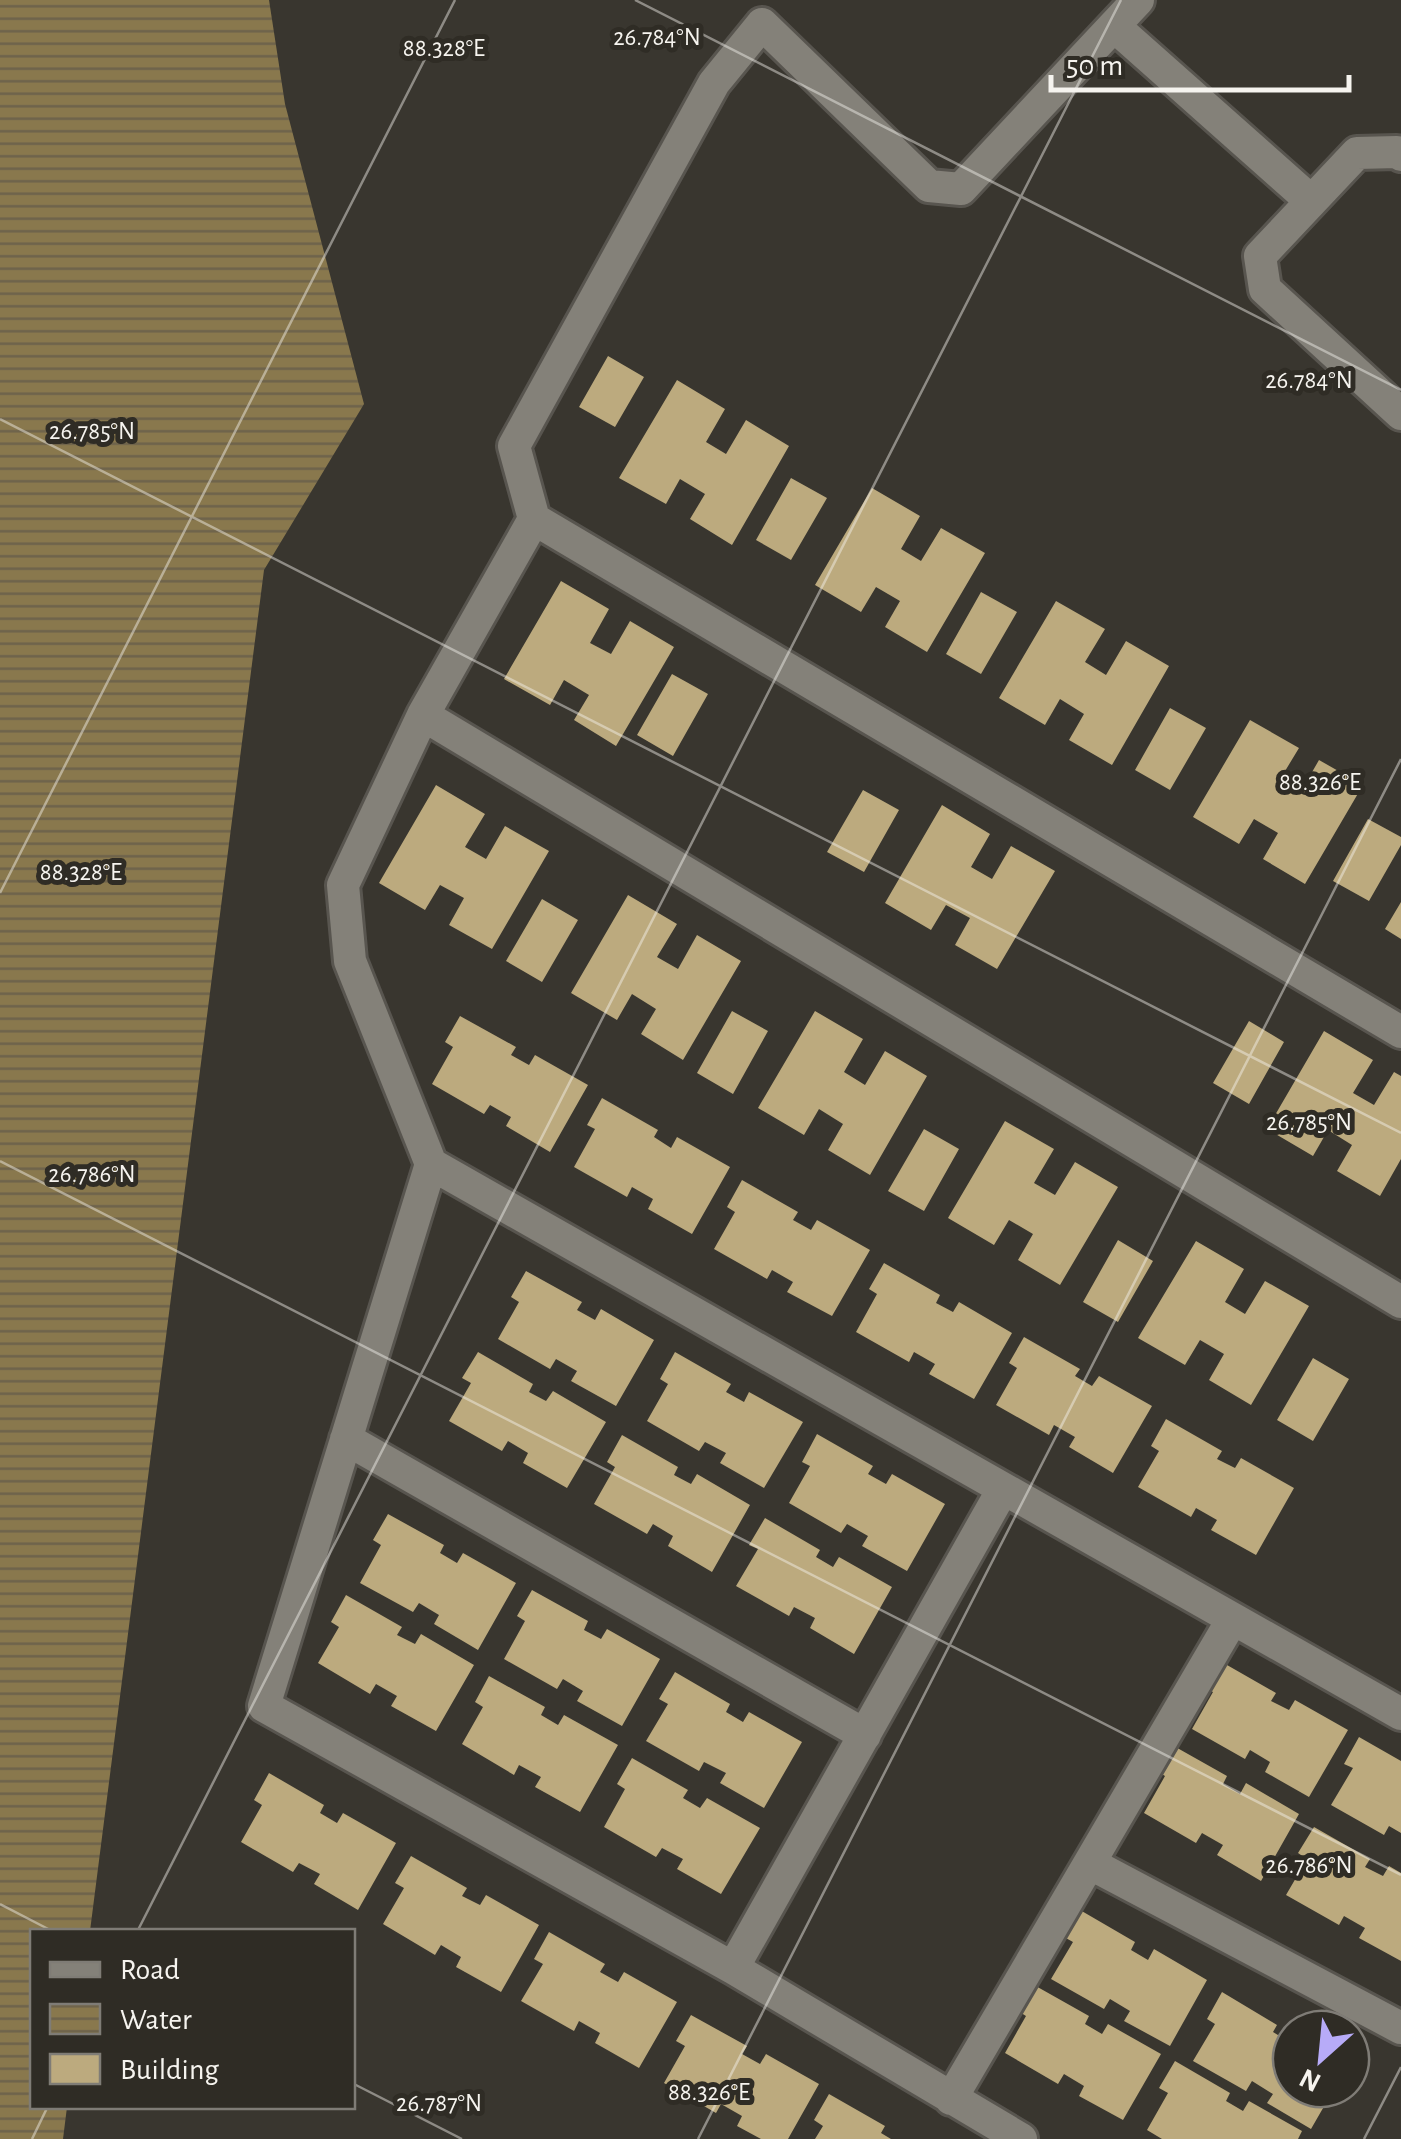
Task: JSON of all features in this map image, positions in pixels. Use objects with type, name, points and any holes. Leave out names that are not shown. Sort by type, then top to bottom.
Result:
[{"type":"street","points":[[1138,0],[961,189],[930,186],[762,24],[714,82],[514,446],[534,519],[1401,1032]]},
{"type":"street","points":[[1114,26],[1310,200]]},
{"type":"street","points":[[1401,155],[1357,153],[1260,256],[1265,289],[1401,414]]},
{"type":"street","points":[[534,519],[423,715],[342,885],[350,960],[431,1164],[1401,1714]]},
{"type":"street","points":[[423,715],[1401,1302]]},
{"type":"street","points":[[431,1164],[264,1706],[732,1968],[1021,2139]]},
{"type":"street","points":[[346,1438],[864,1735]]},
{"type":"street","points":[[732,1968],[1003,1488]]},
{"type":"street","points":[[952,2099],[1232,1620]]},
{"type":"street","points":[[1091,1864],[1401,2028]]},
{"type":"water","points":[[0,0],[269,0],[285,104],[364,404],[264,570],[90,1929],[30,1929],[30,2109],[67,2109],[63,2139],[0,2139]]},
{"type":"building","points":[[608,356],[644,377],[615,427],[579,407]]},
{"type":"building","points":[[677,380],[725,409],[706,442],[726,454],[746,420],[789,446],[732,545],[690,519],[705,494],[680,479],[666,504],[619,478]]},
{"type":"building","points":[[791,478],[827,498],[791,560],[756,540]]},
{"type":"building","points":[[872,488],[920,516],[901,549],[921,561],[941,528],[985,553],[927,652],[885,627],[900,601],[876,587],[861,612],[815,585]]},
{"type":"building","points":[[561,581],[609,609],[590,643],[611,654],[630,621],[674,647],[616,746],[574,720],[589,695],[564,680],[550,705],[504,679]]},
{"type":"building","points":[[981,592],[1017,612],[981,674],[946,654]]},
{"type":"building","points":[[1056,601],[1105,629],[1085,662],[1106,675],[1126,641],[1169,666],[1112,765],[1069,740],[1084,714],[1060,699],[1045,725],[999,698]]},
{"type":"building","points":[[672,674],[708,694],[673,756],[637,735]]},
{"type":"building","points":[[1170,708],[1206,728],[1170,790],[1135,770]]},
{"type":"building","points":[[1250,720],[1299,748],[1279,781],[1300,793],[1319,760],[1363,785],[1305,884],[1263,859],[1278,833],[1254,819],[1239,844],[1193,817]]},
{"type":"building","points":[[436,785],[485,814],[465,847],[486,859],[505,826],[549,851],[492,949],[449,925],[464,898],[440,885],[425,910],[379,883]]},
{"type":"building","points":[[863,790],[899,810],[864,872],[827,852]]},
{"type":"building","points":[[942,805],[990,834],[971,867],[992,879],[1011,846],[1055,871],[997,969],[955,945],[970,918],[946,905],[931,930],[885,903]]},
{"type":"building","points":[[1368,819],[1401,837],[1401,845],[1369,901],[1333,881]]},
{"type":"building","points":[[628,895],[677,924],[657,957],[678,969],[697,935],[741,961],[683,1060],[641,1034],[656,1009],[632,994],[617,1020],[571,993]]},
{"type":"building","points":[[542,899],[578,920],[542,982],[506,961]]},
{"type":"building","points":[[1401,902],[1401,939],[1385,929]]},
{"type":"building","points":[[732,1011],[768,1031],[733,1094],[697,1073]]},
{"type":"building","points":[[815,1011],[863,1039],[844,1072],[865,1085],[885,1051],[927,1076],[870,1175],[828,1150],[843,1124],[819,1109],[804,1135],[758,1108]]},
{"type":"building","points":[[460,1016],[516,1047],[511,1055],[529,1065],[535,1055],[588,1085],[550,1152],[506,1126],[511,1117],[490,1105],[484,1114],[432,1084],[453,1047],[445,1042]]},
{"type":"building","points":[[1249,1021],[1284,1042],[1249,1104],[1213,1083]]},
{"type":"building","points":[[1324,1031],[1373,1060],[1353,1093],[1374,1105],[1394,1072],[1401,1076],[1401,1159],[1380,1196],[1337,1171],[1352,1145],[1328,1130],[1313,1156],[1267,1129]]},
{"type":"building","points":[[602,1098],[658,1130],[654,1137],[671,1148],[677,1137],[730,1167],[692,1234],[648,1209],[653,1199],[632,1187],[627,1197],[574,1167],[595,1129],[587,1125]]},
{"type":"building","points":[[1005,1121],[1054,1149],[1034,1183],[1055,1195],[1075,1162],[1118,1187],[1060,1285],[1018,1260],[1033,1234],[1009,1220],[994,1245],[948,1218]]},
{"type":"building","points":[[924,1129],[959,1149],[924,1211],[888,1191]]},
{"type":"building","points":[[742,1180],[798,1212],[793,1220],[811,1230],[817,1220],[870,1250],[832,1316],[787,1292],[793,1282],[772,1270],[767,1279],[714,1249],[735,1212],[727,1207]]},
{"type":"building","points":[[1118,1240],[1153,1261],[1118,1322],[1083,1302]]},
{"type":"building","points":[[1196,1241],[1244,1269],[1225,1302],[1245,1314],[1265,1281],[1309,1306],[1251,1405],[1209,1380],[1224,1354],[1200,1340],[1185,1365],[1138,1338]]},
{"type":"building","points":[[884,1263],[940,1295],[936,1303],[953,1312],[959,1302],[1012,1333],[974,1399],[929,1374],[935,1364],[914,1352],[909,1362],[856,1332],[877,1294],[869,1289]]},
{"type":"building","points":[[526,1271],[582,1302],[577,1310],[595,1320],[601,1309],[654,1340],[616,1406],[571,1381],[577,1371],[556,1359],[550,1369],[498,1339],[519,1302],[511,1297]]},
{"type":"building","points":[[1024,1337],[1080,1369],[1075,1376],[1092,1386],[1099,1376],[1152,1406],[1113,1473],[1069,1447],[1075,1437],[1054,1425],[1049,1435],[996,1405],[1017,1368],[1009,1363]]},
{"type":"building","points":[[478,1352],[533,1384],[529,1392],[546,1401],[553,1391],[606,1422],[567,1488],[523,1463],[528,1453],[508,1441],[502,1451],[449,1421],[471,1383],[462,1378]]},
{"type":"building","points":[[675,1352],[731,1384],[726,1392],[744,1402],[749,1392],[803,1422],[764,1488],[720,1463],[726,1453],[705,1442],[699,1451],[647,1421],[668,1384],[660,1379]]},
{"type":"building","points":[[1313,1358],[1349,1379],[1313,1441],[1277,1420]]},
{"type":"building","points":[[1166,1419],[1222,1451],[1217,1459],[1235,1468],[1241,1458],[1294,1488],[1256,1555],[1211,1530],[1217,1520],[1196,1508],[1191,1517],[1138,1487],[1159,1451],[1151,1446]]},
{"type":"building","points":[[817,1434],[873,1466],[868,1474],[886,1484],[892,1474],[945,1504],[907,1571],[862,1546],[868,1536],[847,1524],[841,1533],[789,1503],[810,1466],[802,1462]]},
{"type":"building","points":[[622,1435],[678,1467],[674,1475],[691,1484],[697,1474],[750,1505],[712,1572],[668,1546],[673,1536],[653,1524],[647,1534],[594,1504],[615,1467],[607,1462]]},
{"type":"building","points":[[388,1514],[444,1545],[440,1553],[457,1563],[463,1553],[516,1583],[478,1650],[434,1624],[439,1615],[419,1603],[413,1612],[360,1583],[381,1545],[373,1540]]},
{"type":"building","points":[[765,1518],[820,1550],[816,1557],[833,1567],[839,1557],[892,1587],[854,1654],[810,1628],[815,1618],[794,1607],[789,1616],[736,1586],[758,1549],[749,1545]]},
{"type":"building","points":[[532,1590],[588,1621],[584,1630],[601,1639],[607,1629],[660,1659],[622,1726],[577,1701],[583,1691],[563,1679],[557,1689],[504,1659],[525,1621],[517,1616]]},
{"type":"building","points":[[346,1595],[402,1627],[397,1635],[415,1644],[421,1634],[474,1665],[436,1731],[391,1706],[397,1696],[376,1684],[370,1694],[318,1663],[339,1627],[331,1622]]},
{"type":"building","points":[[1220,1661],[1276,1693],[1271,1701],[1289,1710],[1295,1700],[1348,1730],[1309,1797],[1265,1772],[1270,1762],[1250,1750],[1245,1759],[1192,1729],[1213,1692],[1204,1688]]},
{"type":"building","points":[[675,1672],[730,1704],[726,1712],[743,1722],[749,1712],[802,1742],[764,1808],[720,1783],[726,1773],[704,1762],[699,1771],[646,1741],[668,1704],[659,1699]]},
{"type":"building","points":[[489,1676],[545,1707],[541,1715],[558,1725],[564,1715],[618,1745],[580,1812],[535,1787],[541,1777],[519,1765],[514,1775],[462,1744],[483,1707],[475,1702]]},
{"type":"building","points":[[1359,1737],[1401,1761],[1401,1833],[1389,1826],[1384,1835],[1331,1805],[1353,1768],[1344,1764]]},
{"type":"building","points":[[1172,1745],[1227,1776],[1223,1784],[1240,1794],[1246,1783],[1299,1814],[1261,1881],[1217,1855],[1223,1845],[1202,1833],[1196,1843],[1144,1813],[1165,1776],[1157,1771]]},
{"type":"building","points":[[632,1758],[688,1790],[683,1798],[700,1808],[707,1798],[760,1828],[721,1894],[677,1869],[683,1859],[662,1848],[656,1857],[604,1827],[625,1789],[617,1784]]},
{"type":"building","points":[[269,1773],[324,1805],[320,1813],[337,1823],[343,1813],[396,1843],[358,1910],[314,1884],[320,1874],[299,1863],[293,1872],[241,1842],[262,1805],[254,1800]]},
{"type":"building","points":[[1314,1827],[1370,1859],[1365,1867],[1383,1876],[1389,1866],[1401,1873],[1401,1961],[1359,1938],[1365,1928],[1344,1916],[1339,1925],[1286,1895],[1307,1859],[1298,1853]]},
{"type":"building","points":[[411,1856],[467,1888],[462,1896],[480,1905],[486,1895],[539,1925],[501,1992],[456,1967],[461,1957],[441,1945],[435,1955],[383,1924],[404,1888],[395,1883]]},
{"type":"building","points":[[1080,1910],[1135,1942],[1131,1950],[1148,1960],[1154,1949],[1207,1980],[1170,2046],[1124,2021],[1130,2011],[1110,1999],[1104,2009],[1051,1979],[1073,1942],[1064,1937]]},
{"type":"building","points":[[549,1932],[605,1964],[600,1972],[618,1982],[624,1972],[677,2002],[639,2068],[595,2043],[600,2033],[579,2021],[574,2031],[521,2001],[543,1964],[534,1959]]},
{"type":"building","points":[[1034,1985],[1089,2016],[1085,2024],[1102,2034],[1108,2024],[1161,2054],[1123,2120],[1079,2096],[1084,2086],[1064,2074],[1058,2084],[1005,2053],[1026,2016],[1018,2011]]},
{"type":"building","points":[[1222,1992],[1271,2021],[1271,2093],[1252,2081],[1246,2091],[1193,2061],[1215,2024],[1207,2019]]},
{"type":"building","points":[[691,2015],[747,2046],[742,2054],[760,2064],[766,2054],[819,2084],[788,2139],[761,2139],[737,2126],[742,2116],[721,2104],[716,2113],[664,2083],[685,2046],[676,2041]]},
{"type":"building","points":[[1175,2061],[1230,2093],[1226,2101],[1243,2111],[1249,2101],[1302,2131],[1298,2139],[1162,2139],[1147,2130],[1168,2093],[1159,2088]]},
{"type":"building","points":[[829,2094],[885,2126],[881,2133],[891,2139],[815,2139],[823,2126],[814,2120]]},
{"type":"building","points":[[1277,2109],[1322,2109],[1311,2129]]}]
